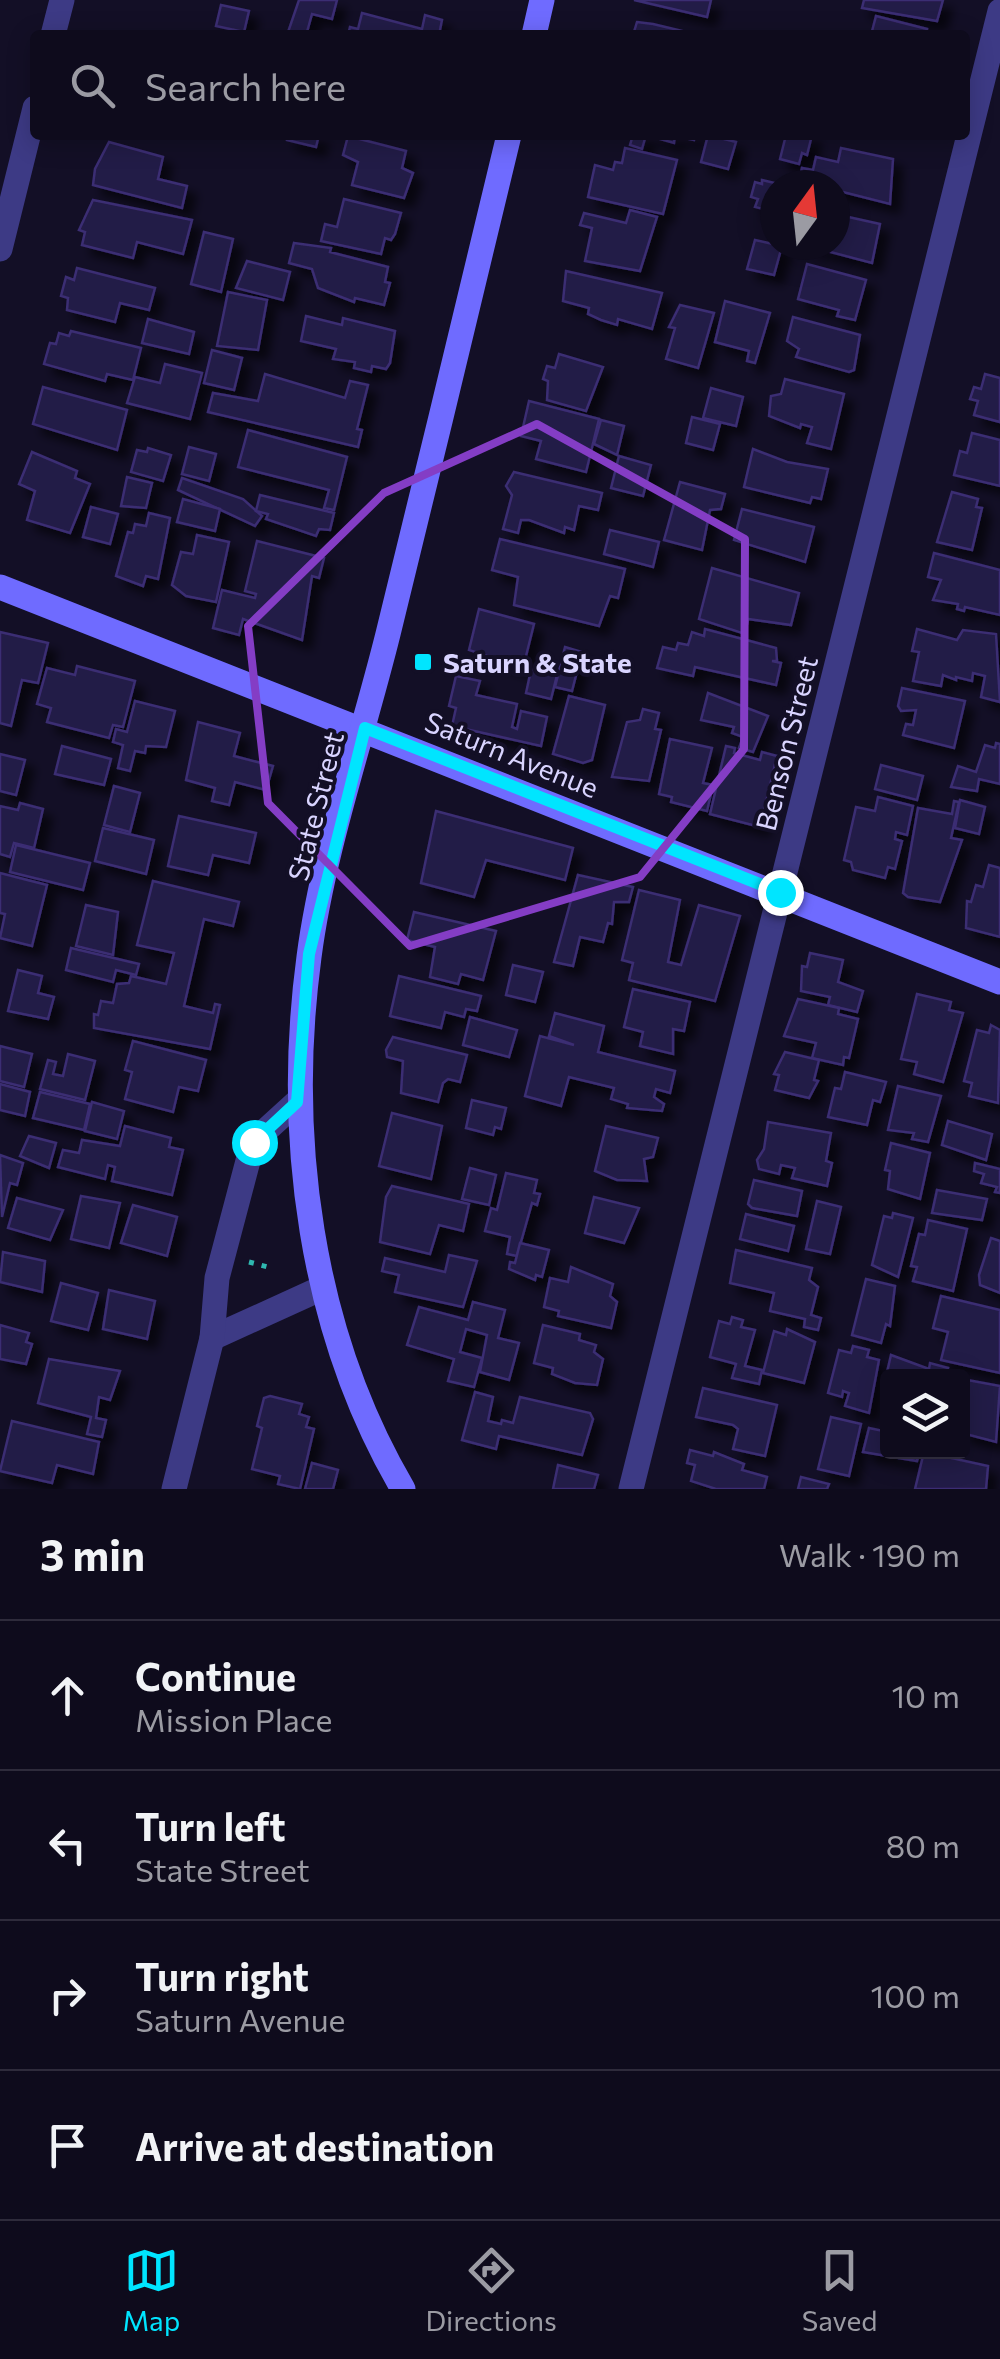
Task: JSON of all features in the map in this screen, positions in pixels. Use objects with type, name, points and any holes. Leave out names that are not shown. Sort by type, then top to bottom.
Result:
[{"type":"main road","points":[[535,30],[542,0]]},
{"type":"main road","name":"State Street","points":[[403,1489],[379,1449],[345,1368],[322,1288],[297,1102],[309,954],[509,140]]},
{"type":"main road","name":"Saturn Avenue","points":[[0,587],[1000,982]]},
{"type":"street","points":[[54,30],[62,0]]},
{"type":"street","name":"Benson Street","points":[[970,131],[1000,11]]},
{"type":"street","points":[[0,249],[30,128]]},
{"type":"street","name":"Benson Street","points":[[632,1489],[968,140]]},
{"type":"street","points":[[174,1489],[212,1338],[218,1278],[254,1142],[297,1102]]},
{"type":"street","points":[[212,1338],[322,1288]]},
{"type":"highlighted area","points":[[537,424],[745,539],[744,749],[640,877],[410,946],[268,803],[248,626],[384,493]]},
{"type":"building","points":[[299,0],[337,0],[332,19],[312,14],[308,30],[289,30]]},
{"type":"building","points":[[634,0],[711,0],[707,17]]},
{"type":"building","points":[[864,0],[943,0],[937,21],[862,8]]},
{"type":"building","points":[[221,5],[249,11],[244,30],[216,26]]},
{"type":"building","points":[[362,13],[422,29],[425,15],[442,20],[440,30],[349,30],[358,29]]},
{"type":"building","points":[[876,16],[927,29],[927,30],[872,30]]},
{"type":"building","points":[[637,22],[678,30],[635,30]]},
{"type":"building","points":[[287,140],[318,140],[316,147]]},
{"type":"building","points":[[347,140],[363,140],[406,151],[402,168],[413,173],[404,198],[352,185],[358,162],[343,155]]},
{"type":"building","points":[[632,140],[645,140],[642,149],[630,145]]},
{"type":"building","points":[[707,140],[736,142],[728,169],[701,162]]},
{"type":"building","points":[[785,140],[811,140],[807,155],[802,153],[799,164],[780,159]]},
{"type":"building","points":[[109,142],[163,157],[158,179],[187,186],[182,208],[93,185],[95,169]]},
{"type":"building","points":[[625,148],[677,160],[663,214],[588,197],[595,165],[613,170],[615,162],[622,163]]},
{"type":"building","points":[[841,148],[893,159],[890,204],[850,194],[850,170],[813,170],[816,157],[838,162]]},
{"type":"building","points":[[755,182],[760,183],[760,208],[755,207],[758,199],[751,197]]},
{"type":"building","points":[[344,199],[401,213],[395,234],[391,240],[385,238],[381,254],[321,241],[325,224],[337,227]]},
{"type":"building","points":[[93,200],[192,220],[183,254],[137,242],[133,258],[82,245],[85,232],[79,230]]},
{"type":"building","points":[[630,210],[657,217],[640,271],[585,261],[592,228],[580,225],[584,213],[626,223]]},
{"type":"building","points":[[850,217],[880,224],[872,263],[850,257]]},
{"type":"building","points":[[204,232],[233,239],[221,292],[191,284]]},
{"type":"building","points":[[755,240],[760,241],[760,260],[778,260],[774,275],[747,269]]},
{"type":"building","points":[[294,243],[331,248],[330,252],[388,267],[385,282],[390,283],[384,305],[355,298],[354,302],[318,288],[312,269],[289,263]]},
{"type":"building","points":[[247,261],[290,272],[283,300],[236,288]]},
{"type":"building","points":[[807,264],[866,280],[855,320],[837,316],[839,310],[798,299]]},
{"type":"building","points":[[77,268],[155,288],[149,310],[120,303],[115,322],[67,310],[68,298],[61,296],[66,277],[74,280]]},
{"type":"building","points":[[566,271],[662,293],[652,329],[618,319],[617,325],[601,320],[588,314],[589,308],[563,301]]},
{"type":"building","points":[[228,292],[267,300],[258,350],[217,346]]},
{"type":"building","points":[[725,301],[770,313],[755,363],[747,361],[749,351],[715,342]]},
{"type":"building","points":[[680,305],[714,313],[698,368],[666,359],[675,328],[669,327]]},
{"type":"building","points":[[306,316],[342,325],[343,318],[395,331],[390,363],[386,369],[372,366],[371,372],[354,368],[355,362],[333,359],[336,349],[301,341]]},
{"type":"building","points":[[793,317],[860,335],[854,370],[849,372],[796,357],[799,349],[787,341]]},
{"type":"building","points":[[148,319],[194,332],[189,354],[142,343]]},
{"type":"building","points":[[71,331],[141,348],[133,380],[107,374],[105,381],[44,364],[50,343],[56,344],[59,333],[69,336]]},
{"type":"building","points":[[212,350],[242,358],[234,390],[204,383]]},
{"type":"building","points":[[559,354],[603,367],[586,411],[547,400],[548,381],[543,379],[547,366],[555,368]]},
{"type":"building","points":[[165,364],[202,373],[190,419],[127,403],[135,377],[160,383]]},
{"type":"building","points":[[265,374],[345,398],[350,381],[368,385],[357,429],[362,430],[358,447],[208,412],[213,393],[258,401]]},
{"type":"building","points":[[985,374],[1000,378],[1000,422],[974,415],[978,401],[970,399],[974,387],[981,389]]},
{"type":"building","points":[[785,379],[844,394],[831,449],[807,443],[812,427],[801,424],[800,428],[769,416],[771,396],[781,394]]},
{"type":"building","points":[[43,387],[127,410],[117,450],[33,424]]},
{"type":"building","points":[[711,388],[743,397],[736,426],[703,418]]},
{"type":"building","points":[[529,401],[599,419],[586,472],[536,459],[541,441],[521,436]]},
{"type":"building","points":[[692,417],[720,424],[713,450],[686,443]]},
{"type":"building","points":[[601,420],[624,426],[617,455],[594,444]]},
{"type":"building","points":[[248,430],[347,457],[334,510],[324,508],[329,490],[238,467]]},
{"type":"building","points":[[972,433],[1000,440],[1000,486],[954,475],[960,451],[967,453]]},
{"type":"building","points":[[189,447],[216,454],[209,481],[182,474]]},
{"type":"building","points":[[148,448],[171,455],[163,481],[131,472],[137,450],[147,452]]},
{"type":"building","points":[[753,449],[787,462],[828,469],[821,499],[812,497],[810,503],[744,487]]},
{"type":"building","points":[[32,452],[77,471],[75,478],[90,484],[70,533],[27,520],[35,491],[19,484]]},
{"type":"building","points":[[619,456],[651,465],[643,496],[611,488]]},
{"type":"building","points":[[514,472],[602,493],[598,510],[579,506],[574,530],[565,527],[564,533],[529,520],[521,520],[518,533],[503,529],[512,495],[506,486]]},
{"type":"building","points":[[127,477],[152,483],[146,508],[121,506]]},
{"type":"building","points":[[182,478],[243,499],[262,516],[255,526],[178,490]]},
{"type":"building","points":[[680,482],[725,494],[721,509],[710,510],[702,550],[664,540]]},
{"type":"building","points":[[952,492],[978,499],[976,507],[982,508],[972,550],[937,542]]},
{"type":"building","points":[[260,495],[334,513],[330,530],[319,529],[316,536],[266,519],[268,514],[256,511]]},
{"type":"building","points":[[183,499],[220,509],[215,531],[177,522]]},
{"type":"building","points":[[91,507],[118,514],[110,544],[83,537]]},
{"type":"building","points":[[742,509],[814,527],[805,562],[734,540]]},
{"type":"building","points":[[149,513],[170,518],[158,579],[146,576],[143,586],[116,576],[128,532],[133,533],[135,524],[146,526]]},
{"type":"building","points":[[610,530],[659,542],[653,567],[604,554]]},
{"type":"building","points":[[197,535],[229,542],[216,602],[186,596],[172,585],[181,552],[193,554]]},
{"type":"building","points":[[500,539],[625,569],[618,598],[610,596],[599,626],[514,605],[518,577],[492,570]]},
{"type":"building","points":[[257,541],[324,558],[319,578],[312,576],[302,640],[243,619],[239,635],[213,628],[222,590],[255,598],[256,594],[245,591]]},
{"type":"building","points":[[934,553],[1000,570],[1000,615],[965,607],[964,611],[957,609],[958,604],[933,600],[941,580],[928,577]]},
{"type":"building","points":[[712,568],[799,593],[791,625],[748,619],[745,634],[699,619]]},
{"type":"building","points":[[479,609],[534,624],[523,668],[469,650]]},
{"type":"building","points":[[705,629],[776,648],[777,661],[772,661],[781,663],[776,685],[695,667],[693,676],[657,668],[663,647],[676,650],[678,643],[688,645],[692,632],[704,636]]},
{"type":"building","points":[[917,629],[957,640],[963,630],[996,634],[1000,702],[981,697],[985,676],[973,673],[972,681],[943,675],[941,686],[913,681],[919,652],[912,651]]},
{"type":"building","points":[[0,632],[48,643],[38,683],[22,680],[11,726],[0,723]]},
{"type":"building","points":[[565,647],[582,652],[572,691],[555,687]]},
{"type":"building","points":[[77,666],[135,681],[123,727],[113,725],[109,738],[47,722],[51,708],[37,704],[47,668],[75,675]]},
{"type":"building","points":[[542,669],[557,675],[551,699],[526,693],[531,670]]},
{"type":"building","points":[[456,676],[480,681],[476,695],[517,704],[512,727],[517,729],[521,711],[547,717],[541,746],[452,726],[456,708],[449,706]]},
{"type":"building","points":[[902,688],[965,701],[954,748],[903,735],[906,724],[913,725],[916,710],[901,711],[898,706]]},
{"type":"building","points":[[708,693],[768,716],[753,752],[739,748],[743,737],[732,733],[734,727],[701,720]]},
{"type":"building","points":[[569,696],[605,705],[592,760],[583,763],[553,754]]},
{"type":"building","points":[[135,701],[175,711],[166,747],[146,746],[145,753],[135,751],[130,771],[118,768],[123,745],[113,742],[116,729],[127,732]]},
{"type":"building","points":[[643,709],[659,713],[655,729],[661,730],[649,781],[612,777],[627,722],[640,720]]},
{"type":"building","points":[[198,722],[240,733],[234,756],[273,766],[266,790],[235,782],[229,805],[212,801],[215,788],[186,780]]},
{"type":"building","points":[[670,739],[712,748],[703,783],[713,785],[707,811],[671,802],[672,797],[659,794]]},
{"type":"building","points":[[996,743],[1000,744],[1000,784],[979,779],[977,791],[951,787],[958,766],[976,772],[985,745],[995,748]]},
{"type":"building","points":[[62,746],[111,759],[104,785],[55,774]]},
{"type":"building","points":[[726,746],[735,748],[734,753],[760,760],[762,752],[777,756],[760,827],[710,814]]},
{"type":"building","points":[[0,754],[25,760],[16,795],[0,791]]},
{"type":"building","points":[[881,765],[923,776],[917,800],[875,789]]},
{"type":"building","points":[[114,786],[140,793],[130,832],[104,825]]},
{"type":"building","points":[[878,797],[913,806],[907,835],[896,832],[895,839],[902,841],[895,869],[888,867],[885,878],[853,870],[851,862],[844,860],[856,807],[875,811]]},
{"type":"building","points":[[960,800],[985,807],[979,834],[955,828]]},
{"type":"building","points":[[954,801],[959,802],[951,838],[962,840],[940,902],[908,897],[903,893],[918,808],[952,814]]},
{"type":"building","points":[[20,803],[43,809],[34,848],[14,843],[10,857],[0,854],[0,806],[18,810]]},
{"type":"building","points":[[436,811],[573,848],[565,880],[486,860],[474,897],[421,883]]},
{"type":"building","points":[[179,816],[256,833],[249,863],[213,855],[208,875],[168,866]]},
{"type":"building","points":[[103,828],[154,840],[146,874],[95,861]]},
{"type":"building","points":[[16,845],[90,863],[83,890],[10,872]]},
{"type":"building","points":[[989,865],[1000,868],[1000,937],[966,928],[967,901],[971,902],[976,885],[983,887]]},
{"type":"building","points":[[0,873],[47,885],[32,946],[0,938],[5,914],[0,913]]},
{"type":"building","points":[[578,875],[633,887],[629,902],[614,902],[612,924],[608,923],[603,942],[580,937],[573,966],[554,962]]},
{"type":"building","points":[[153,881],[239,902],[233,926],[204,919],[184,1006],[213,1013],[215,1004],[220,1005],[210,1049],[94,1028],[94,1014],[98,1015],[101,1001],[113,1003],[117,984],[129,983],[131,976],[166,984],[174,953],[137,945]]},
{"type":"building","points":[[639,890],[680,900],[668,962],[681,965],[699,905],[740,916],[715,1001],[629,980],[633,963],[622,960]]},
{"type":"building","points":[[86,905],[118,912],[113,955],[76,946]]},
{"type":"building","points":[[414,912],[496,931],[483,980],[461,974],[458,984],[430,977],[435,947],[407,940]]},
{"type":"building","points":[[71,948],[139,964],[136,975],[116,970],[113,982],[66,970]]},
{"type":"building","points":[[810,953],[843,960],[838,982],[863,991],[857,1012],[828,1005],[830,997],[801,991],[802,966],[807,967]]},
{"type":"building","points":[[513,965],[543,972],[535,1002],[506,995]]},
{"type":"building","points":[[18,970],[42,976],[38,993],[54,997],[48,1019],[8,1011]]},
{"type":"building","points":[[399,976],[481,996],[477,1011],[466,1009],[464,1017],[445,1012],[441,1028],[390,1016]]},
{"type":"building","points":[[633,989],[690,1002],[684,1031],[673,1029],[673,1054],[640,1046],[643,1032],[624,1027]]},
{"type":"building","points":[[917,994],[951,1002],[949,1010],[963,1013],[943,1082],[914,1074],[917,1062],[901,1059]]},
{"type":"building","points":[[798,999],[839,1008],[838,1014],[858,1019],[849,1058],[844,1057],[843,1065],[812,1058],[816,1043],[784,1036]]},
{"type":"building","points":[[555,1013],[604,1026],[598,1052],[675,1071],[670,1093],[656,1089],[654,1097],[664,1104],[662,1111],[627,1108],[628,1104],[611,1099],[614,1088],[569,1077],[561,1106],[525,1096],[540,1036],[574,1045],[549,1036]]},
{"type":"building","points":[[470,1017],[517,1030],[509,1057],[463,1045]]},
{"type":"building","points":[[991,1025],[1000,1030],[998,1103],[969,1096],[972,1083],[964,1081],[977,1030],[989,1033]]},
{"type":"building","points":[[393,1037],[467,1055],[460,1082],[448,1079],[443,1083],[438,1102],[401,1093],[403,1061],[387,1057],[386,1050]]},
{"type":"building","points":[[133,1041],[206,1060],[198,1091],[179,1087],[173,1112],[125,1099],[132,1072],[125,1070]]},
{"type":"building","points":[[0,1046],[32,1054],[24,1087],[0,1081]]},
{"type":"building","points":[[785,1052],[819,1060],[814,1080],[818,1081],[809,1098],[775,1090],[779,1075],[774,1074]]},
{"type":"building","points":[[68,1054],[95,1061],[85,1100],[40,1089],[48,1060],[56,1062],[53,1074],[63,1076]]},
{"type":"building","points":[[845,1072],[886,1082],[880,1102],[873,1100],[867,1125],[828,1117],[835,1088],[841,1089]]},
{"type":"building","points":[[0,1084],[30,1092],[25,1116],[0,1110]]},
{"type":"building","points":[[898,1086],[941,1096],[928,1142],[912,1139],[914,1133],[888,1130]]},
{"type":"building","points":[[40,1092],[90,1104],[84,1130],[33,1118]]},
{"type":"building","points":[[472,1100],[506,1108],[501,1129],[495,1127],[493,1135],[466,1128]]},
{"type":"building","points":[[92,1102],[124,1111],[117,1139],[85,1131]]},
{"type":"building","points":[[392,1113],[442,1126],[431,1179],[379,1166]]},
{"type":"building","points":[[948,1121],[992,1134],[986,1160],[942,1145]]},
{"type":"building","points":[[768,1122],[831,1133],[826,1161],[832,1163],[827,1186],[792,1178],[795,1168],[781,1165],[779,1174],[759,1169],[757,1160],[764,1149]]},
{"type":"building","points":[[125,1126],[171,1138],[169,1147],[183,1150],[172,1195],[112,1181],[115,1167],[108,1165],[105,1179],[58,1167],[63,1150],[79,1153],[82,1140],[120,1146]]},
{"type":"building","points":[[606,1126],[658,1138],[653,1157],[644,1159],[647,1181],[617,1180],[595,1171]]},
{"type":"building","points":[[29,1136],[56,1143],[49,1168],[20,1156]]},
{"type":"building","points":[[891,1143],[930,1153],[920,1199],[888,1189],[890,1171],[885,1170]]},
{"type":"building","points":[[0,1155],[23,1163],[17,1185],[10,1183],[2,1217]]},
{"type":"building","points":[[975,1163],[1000,1169],[1000,1193],[995,1192],[997,1187],[981,1183],[984,1174],[974,1171]]},
{"type":"building","points":[[470,1168],[496,1175],[489,1205],[462,1199]]},
{"type":"building","points":[[506,1173],[537,1180],[534,1193],[540,1194],[537,1205],[532,1203],[517,1256],[507,1254],[510,1237],[485,1231],[491,1208],[497,1210]]},
{"type":"building","points":[[754,1180],[802,1191],[797,1216],[752,1208],[748,1204]]},
{"type":"building","points":[[392,1186],[469,1204],[463,1231],[439,1225],[430,1254],[380,1242],[386,1197]]},
{"type":"building","points":[[937,1190],[987,1199],[982,1220],[932,1213]]},
{"type":"building","points":[[81,1196],[120,1203],[109,1248],[71,1239]]},
{"type":"building","points":[[594,1197],[639,1208],[624,1243],[585,1233]]},
{"type":"building","points":[[17,1198],[63,1210],[50,1240],[8,1228]]},
{"type":"building","points":[[817,1201],[841,1207],[830,1254],[806,1249]]},
{"type":"building","points":[[133,1205],[177,1217],[167,1256],[121,1243]]},
{"type":"building","points":[[893,1213],[913,1218],[898,1277],[872,1265],[884,1216],[892,1218]]},
{"type":"building","points":[[746,1214],[794,1226],[788,1251],[740,1239]]},
{"type":"building","points":[[928,1220],[967,1229],[953,1291],[913,1281],[917,1267],[911,1266],[919,1234],[925,1235]]},
{"type":"building","points":[[991,1238],[1000,1241],[1000,1293],[980,1285],[979,1275]]},
{"type":"building","points":[[520,1243],[549,1250],[542,1277],[536,1275],[535,1280],[509,1269],[510,1262],[515,1263]]},
{"type":"building","points":[[736,1250],[812,1268],[809,1280],[818,1287],[811,1315],[821,1318],[818,1330],[804,1327],[805,1319],[770,1311],[774,1293],[730,1283]]},
{"type":"building","points":[[3,1252],[45,1261],[42,1292],[0,1282]]},
{"type":"building","points":[[449,1255],[477,1261],[463,1307],[395,1292],[399,1275],[382,1271],[385,1258],[445,1272]]},
{"type":"building","points":[[571,1267],[613,1284],[610,1296],[617,1302],[611,1328],[558,1316],[559,1311],[544,1307],[550,1278],[568,1282]]},
{"type":"building","points":[[866,1279],[895,1286],[890,1326],[886,1324],[881,1343],[852,1335]]},
{"type":"building","points":[[61,1283],[98,1293],[88,1330],[51,1321]]},
{"type":"building","points":[[109,1290],[155,1301],[147,1339],[103,1329]]},
{"type":"building","points":[[941,1296],[1000,1310],[1000,1373],[941,1360],[948,1332],[933,1328]]},
{"type":"building","points":[[473,1302],[505,1310],[498,1338],[519,1343],[509,1380],[480,1372],[487,1335],[466,1329],[460,1352],[482,1358],[474,1387],[448,1381],[454,1359],[407,1345],[419,1307],[468,1320]]},
{"type":"building","points":[[732,1317],[743,1320],[741,1327],[755,1330],[745,1366],[762,1370],[759,1384],[732,1378],[736,1364],[710,1357],[719,1321],[730,1324]]},
{"type":"building","points":[[0,1325],[29,1333],[26,1342],[32,1344],[26,1364],[0,1359]]},
{"type":"building","points":[[543,1325],[580,1334],[579,1340],[596,1345],[594,1352],[603,1359],[597,1385],[575,1383],[552,1374],[553,1368],[534,1363]]},
{"type":"building","points":[[787,1329],[815,1342],[804,1383],[763,1373],[774,1331],[786,1335]]},
{"type":"building","points":[[853,1346],[869,1350],[867,1357],[879,1360],[869,1413],[845,1406],[849,1393],[843,1391],[842,1397],[828,1393],[839,1350],[851,1353]]},
{"type":"building","points":[[891,1355],[929,1369],[888,1369]]},
{"type":"building","points":[[49,1359],[120,1371],[110,1400],[99,1397],[96,1418],[106,1420],[102,1437],[87,1434],[91,1417],[38,1403]]},
{"type":"building","points":[[930,1363],[948,1369],[929,1369]]},
{"type":"building","points":[[970,1380],[1000,1386],[996,1442],[970,1435]]},
{"type":"building","points":[[703,1388],[777,1405],[765,1456],[733,1449],[738,1429],[733,1425],[696,1417]]},
{"type":"building","points":[[475,1392],[493,1397],[488,1421],[501,1424],[502,1420],[513,1423],[520,1397],[590,1413],[593,1419],[582,1455],[499,1436],[496,1449],[462,1440]]},
{"type":"building","points":[[264,1398],[302,1404],[299,1414],[309,1417],[306,1427],[314,1429],[300,1489],[278,1484],[280,1476],[252,1469],[262,1428],[257,1426]]},
{"type":"building","points":[[831,1417],[861,1424],[849,1476],[818,1469]]},
{"type":"building","points":[[12,1421],[99,1442],[93,1474],[57,1465],[52,1483],[0,1471]]},
{"type":"building","points":[[869,1428],[880,1430],[880,1455],[863,1452]]},
{"type":"building","points":[[690,1450],[713,1456],[714,1452],[744,1464],[742,1470],[767,1477],[764,1489],[716,1489],[691,1481],[695,1465],[687,1463]]},
{"type":"building","points":[[922,1459],[956,1459],[988,1466],[986,1489],[915,1489]]},
{"type":"building","points":[[312,1463],[338,1470],[333,1489],[305,1489]]},
{"type":"building","points":[[558,1465],[598,1475],[594,1489],[553,1489]]},
{"type":"building","points":[[801,1477],[829,1484],[827,1489],[798,1489]]},
{"type":"place","name":"Saturn & State","points":[[423,662]]},
{"type":"route","points":[[254,1142],[297,1102],[309,954],[365,728],[780,892]]}]
